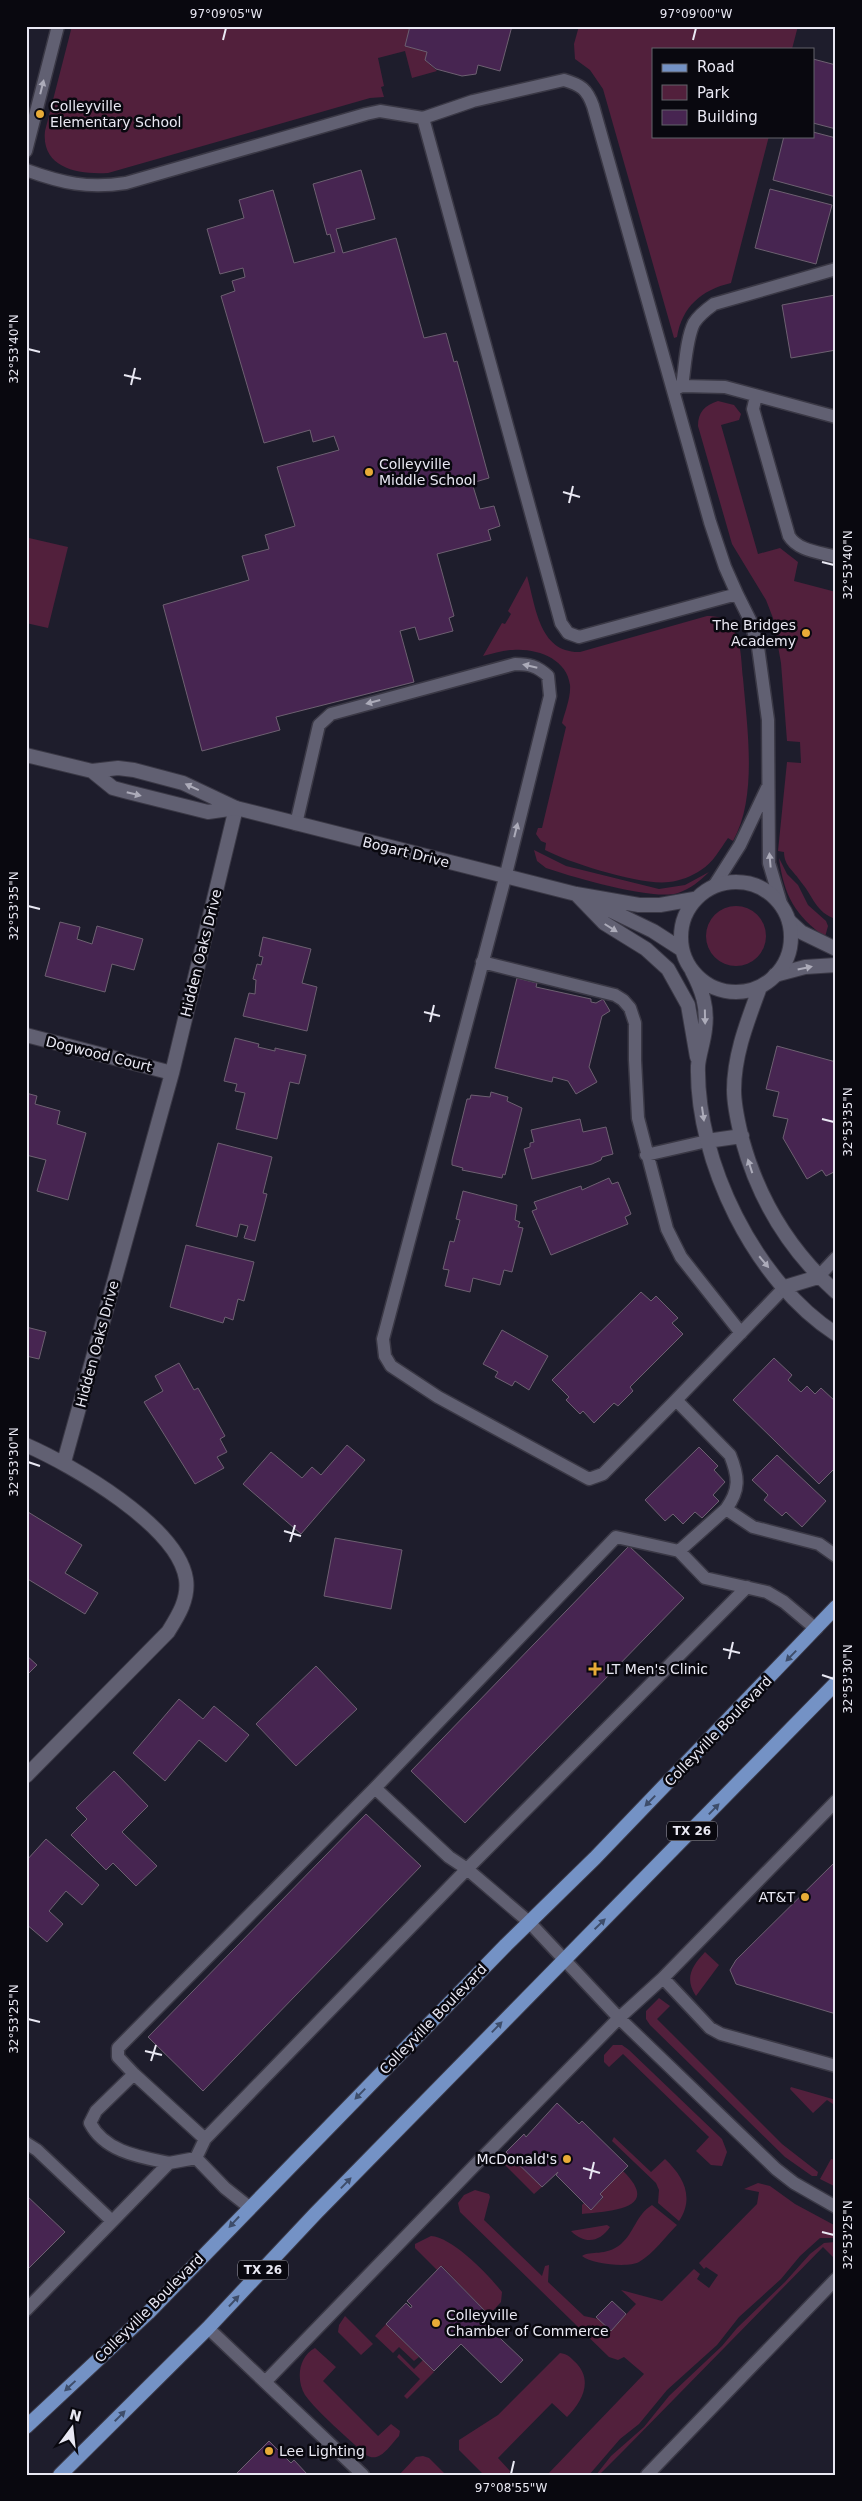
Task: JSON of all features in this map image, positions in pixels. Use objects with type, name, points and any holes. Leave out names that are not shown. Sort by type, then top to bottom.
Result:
[{"type":"main road","name":"Colleyville Boulevard","points":[[26,2427],[148,2313],[249,2207],[529,1922],[595,1858],[836,1607]]},
{"type":"main road","name":"TX 26","points":[[60,2475],[208,2328],[316,2213],[565,1958],[654,1871],[836,1683]]},
{"type":"street","name":"Bogart Drive","points":[[26,754],[92,771],[118,768],[134,770],[183,783],[236,808],[505,878],[576,894],[639,905],[660,905],[694,899]]},
{"type":"street","name":"Bogart Drive","points":[[92,771],[113,788],[128,792],[208,812],[236,808]]},
{"type":"street","name":"Hidden Oaks Drive","points":[[64,1462],[172,1073],[236,808]]},
{"type":"street","points":[[692,971],[708,985],[718,989],[739,992],[760,987],[775,975],[784,963],[790,950],[791,935],[789,921],[782,907],[764,889],[752,884],[726,882],[714,886],[694,899],[685,914],[680,931],[681,949],[692,971],[703,992],[705,1004],[706,1028],[698,1065]]},
{"type":"street","name":"Bogart Drive","points":[[576,894],[653,931],[681,949]]},
{"type":"street","points":[[576,894],[604,924],[646,949],[668,969],[688,1005],[698,1065],[707,1141],[733,1213],[759,1256],[785,1287],[805,1309],[836,1334]]},
{"type":"street","points":[[789,921],[801,932],[836,949]]},
{"type":"street","points":[[775,975],[805,967],[836,965]]},
{"type":"street","points":[[760,987],[744,1032],[735,1071],[735,1108],[755,1180],[770,1210],[784,1233],[818,1277],[836,1292]]},
{"type":"street","name":"Dogwood Court","points":[[26,1035],[172,1073]]},
{"type":"street","points":[[707,1141],[742,1136]]},
{"type":"street","points":[[785,1287],[818,1277]]},
{"type":"street","points":[[26,1445],[64,1462],[101,1485],[167,1541],[186,1579],[186,1596],[180,1612],[168,1632],[26,1776]]},
{"type":"lane","points":[[26,151],[58,26]]},
{"type":"lane","points":[[26,170],[85,186],[126,183],[380,111],[423,118],[473,101],[552,81],[564,80],[582,86],[589,93],[677,388],[713,531],[725,567],[750,620],[758,646],[768,720],[769,863],[782,907]]},
{"type":"lane","points":[[423,118],[561,623],[568,633],[579,637],[738,594]]},
{"type":"lane","points":[[677,388],[694,323],[714,304],[836,269]]},
{"type":"lane","points":[[677,388],[725,387],[836,417]]},
{"type":"lane","points":[[756,396],[753,409],[789,536],[794,543],[801,547],[836,557]]},
{"type":"lane","points":[[296,824],[319,725],[331,714],[515,664],[528,664],[539,668],[548,676],[550,696],[505,878],[383,1338],[385,1356],[391,1366],[438,1397],[589,1479],[602,1474],[785,1287]]},
{"type":"lane","points":[[714,886],[740,845],[768,786]]},
{"type":"lane","points":[[482,962],[614,995],[623,1000],[630,1008],[635,1023],[636,1104],[646,1155],[672,1242],[741,1333]]},
{"type":"lane","points":[[646,1155],[707,1141]]},
{"type":"lane","points":[[818,1277],[836,1258]]},
{"type":"lane","points":[[676,1400],[730,1455],[736,1472],[735,1497],[726,1509],[679,1551]]},
{"type":"lane","points":[[726,1509],[753,1527],[819,1544],[836,1556]]},
{"type":"lane","points":[[205,2139],[134,2074],[118,2056],[118,2048],[375,1788],[616,1537],[679,1551],[705,1578],[767,1592],[784,1602],[816,1629]]},
{"type":"lane","points":[[196,2158],[205,2139],[467,1869],[747,1587]]},
{"type":"lane","points":[[375,1788],[449,1857],[467,1869],[529,1922],[620,2018],[776,2169],[794,2183],[836,2207]]},
{"type":"lane","points":[[266,2380],[620,2018],[663,1978],[836,1801]]},
{"type":"lane","points":[[663,1978],[710,2028],[721,2034],[836,2066]]},
{"type":"lane","points":[[134,2074],[96,2111],[90,2122],[94,2131],[125,2153],[169,2163],[196,2158]]},
{"type":"lane","points":[[26,2144],[37,2150],[112,2221]]},
{"type":"lane","points":[[196,2158],[225,2188],[249,2207]]},
{"type":"lane","points":[[26,2310],[169,2163]]},
{"type":"lane","points":[[647,2475],[836,2279]]},
{"type":"lane","points":[[208,2328],[266,2380],[363,2475]]},
{"type":"green space","points":[[72,26],[410,26],[405,46],[427,52],[425,60],[437,71],[412,78],[405,51],[378,58],[384,86],[381,87],[384,97],[370,98],[108,173],[85,172],[64,167],[55,161],[45,144],[45,131]]},
{"type":"green space","points":[[579,26],[798,26],[792,48],[652,48],[652,138],[768,138],[731,283],[711,290],[695,301],[683,317],[677,337],[674,338],[603,89],[590,70],[575,59],[574,44]]},
{"type":"green space","points":[[718,401],[734,405],[741,414],[739,420],[721,425],[758,554],[780,548],[798,562],[794,581],[836,592],[836,919],[819,908],[788,865],[784,852],[778,851],[787,762],[801,763],[800,742],[787,741],[781,663],[773,618],[766,600],[732,544],[698,426],[699,417],[703,410]]},
{"type":"green space","points":[[29,538],[68,547],[48,628],[26,623],[26,551]]},
{"type":"green space","points":[[527,576],[542,626],[548,637],[556,645],[566,650],[580,652],[707,616],[723,619],[735,631],[740,651],[748,740],[749,761],[746,804],[741,823],[733,841],[728,838],[713,860],[697,872],[686,878],[673,881],[642,881],[588,867],[545,850],[546,843],[541,841],[536,834],[538,828],[542,828],[566,727],[562,723],[570,694],[568,676],[557,662],[541,653],[509,650],[483,656],[502,623],[505,624],[511,614],[508,611]]},
{"type":"green space","points":[[534,850],[566,866],[659,889],[685,885],[709,872],[695,884],[678,893],[667,895],[651,894],[613,887],[546,868],[537,861]]},
{"type":"green space","points":[[779,858],[787,874],[798,885],[808,905],[826,921],[828,926],[825,937],[806,921],[793,904],[784,883]]},
{"type":"green space","points":[[736,906],[753,911],[761,919],[766,936],[761,953],[753,961],[736,966],[719,961],[711,953],[706,936],[711,919],[719,911]]},
{"type":"green space","points":[[705,1952],[719,1965],[696,1996],[692,1990],[691,1973],[696,1962]]},
{"type":"green space","points":[[659,1998],[670,2006],[657,2019],[782,2144],[818,2172],[817,2176],[812,2176],[785,2157],[650,2025],[646,2019],[646,2011]]},
{"type":"green space","points":[[613,2045],[622,2045],[629,2050],[722,2139],[727,2152],[722,2166],[711,2165],[696,2151],[709,2137],[623,2054],[609,2067],[604,2062],[604,2055]]},
{"type":"green space","points":[[791,2087],[836,2100],[836,2106],[827,2100],[813,2113],[790,2089]]},
{"type":"green space","points":[[614,2137],[651,2172],[665,2159],[677,2172],[685,2187],[686,2195],[684,2212],[679,2221],[658,2203],[659,2190],[656,2183],[612,2141]]},
{"type":"green space","points":[[506,2152],[542,2187],[534,2194],[502,2162],[501,2158]]},
{"type":"green space","points":[[831,2159],[836,2160],[836,2187],[820,2179]]},
{"type":"green space","points":[[623,2171],[634,2184],[637,2194],[635,2201],[628,2206],[605,2212],[582,2214],[582,2205],[584,2203],[591,2210],[603,2198],[600,2194]]},
{"type":"green space","points":[[758,2183],[770,2186],[795,2204],[834,2225],[836,2238],[820,2238],[800,2256],[781,2279],[739,2317],[717,2345],[667,2390],[639,2424],[620,2439],[589,2475],[547,2475],[644,2374],[624,2357],[618,2360],[609,2357],[460,2212],[458,2203],[464,2195],[475,2190],[489,2194],[490,2197],[484,2220],[542,2276],[545,2266],[549,2265],[548,2282],[584,2316],[598,2319],[611,2330],[636,2304],[621,2290],[662,2301],[694,2269],[700,2274],[697,2279],[709,2288],[718,2275],[706,2267],[704,2269],[699,2263],[757,2204],[759,2192],[744,2189]]},
{"type":"green space","points":[[652,2205],[677,2225],[644,2259],[634,2264],[619,2265],[602,2263],[582,2256],[609,2251],[621,2244],[642,2214]]},
{"type":"green space","points":[[607,2225],[610,2227],[602,2236],[592,2240],[582,2238],[571,2231]]},
{"type":"green space","points":[[431,2236],[440,2238],[459,2250],[479,2267],[502,2292],[501,2302],[489,2315],[442,2266],[437,2270],[415,2248],[415,2244]]},
{"type":"green space","points":[[835,2242],[836,2260],[823,2247],[624,2450],[599,2475],[596,2475],[611,2456],[644,2427],[669,2396],[722,2346],[737,2328],[785,2282],[810,2254],[824,2243]]},
{"type":"green space","points":[[345,2316],[373,2344],[361,2355],[338,2332],[339,2325]]},
{"type":"green space","points":[[386,2324],[419,2357],[414,2361],[399,2347],[393,2353],[375,2336]]},
{"type":"green space","points":[[315,2348],[336,2367],[323,2381],[378,2436],[391,2424],[400,2431],[399,2436],[380,2455],[371,2457],[366,2455],[325,2417],[305,2395],[300,2383],[300,2369],[305,2357]]},
{"type":"green space","points":[[560,2353],[571,2358],[584,2375],[584,2390],[578,2404],[567,2417],[552,2403],[498,2458],[510,2471],[509,2475],[484,2475],[459,2450],[459,2440],[498,2415]]},
{"type":"green space","points":[[399,2354],[414,2369],[423,2360],[434,2372],[407,2399],[404,2396],[420,2379],[397,2357]]},
{"type":"green space","points":[[423,2456],[429,2458],[446,2475],[399,2475],[416,2457]]},
{"type":"building","points":[[410,26],[512,26],[500,71],[478,65],[476,74],[462,76],[436,69],[425,60],[427,52],[405,46]]},
{"type":"building","points":[[814,59],[836,65],[836,129],[814,123]]},
{"type":"building","points":[[814,132],[836,138],[836,197],[773,180],[784,138],[814,138]]},
{"type":"building","points":[[361,170],[375,219],[336,229],[343,253],[396,238],[424,338],[446,333],[454,362],[457,361],[489,478],[472,483],[480,509],[494,506],[500,526],[488,530],[491,540],[437,554],[454,616],[449,618],[453,631],[419,640],[415,627],[400,631],[414,682],[276,717],[280,730],[202,751],[163,605],[249,580],[242,556],[269,549],[265,535],[295,526],[277,467],[339,450],[334,436],[313,442],[310,430],[264,443],[221,296],[235,291],[232,281],[245,277],[243,268],[220,274],[207,229],[244,218],[239,200],[273,190],[294,263],[335,252],[330,234],[327,235],[313,184]]},
{"type":"building","points":[[770,189],[832,205],[816,264],[755,248]]},
{"type":"building","points":[[835,295],[836,350],[791,358],[782,305]]},
{"type":"building","points":[[60,922],[80,927],[77,939],[92,944],[97,926],[143,939],[134,970],[112,964],[105,992],[45,976]]},
{"type":"building","points":[[263,937],[311,949],[302,983],[317,987],[307,1031],[243,1016],[249,993],[255,994],[256,980],[253,979],[257,964],[261,965],[263,957],[259,956]]},
{"type":"building","points":[[517,978],[537,983],[536,987],[591,999],[591,1002],[596,1003],[603,999],[610,1011],[602,1016],[589,1067],[597,1082],[576,1094],[568,1081],[553,1077],[552,1082],[495,1068]]},
{"type":"building","points":[[235,1038],[259,1044],[258,1047],[275,1051],[275,1048],[306,1055],[299,1084],[290,1082],[277,1139],[236,1129],[245,1093],[235,1091],[237,1084],[224,1081]]},
{"type":"building","points":[[777,1046],[836,1062],[836,1171],[826,1176],[822,1170],[807,1179],[783,1138],[788,1119],[773,1116],[779,1092],[766,1089]]},
{"type":"building","points":[[491,1092],[508,1097],[507,1101],[522,1108],[505,1175],[503,1174],[502,1178],[462,1170],[463,1168],[452,1165],[467,1099],[470,1099],[471,1095],[490,1097]]},
{"type":"building","points":[[26,1093],[37,1096],[35,1104],[60,1111],[57,1124],[86,1133],[68,1200],[37,1191],[46,1160],[26,1155]]},
{"type":"building","points":[[580,1119],[583,1132],[606,1127],[613,1154],[602,1157],[601,1160],[592,1164],[532,1179],[524,1149],[530,1147],[530,1143],[534,1142],[531,1130]]},
{"type":"building","points":[[218,1143],[272,1157],[263,1193],[267,1194],[255,1241],[244,1238],[248,1226],[240,1224],[237,1237],[196,1226]]},
{"type":"building","points":[[609,1178],[612,1184],[618,1182],[631,1214],[625,1217],[628,1224],[551,1255],[532,1211],[537,1209],[534,1202],[581,1186],[582,1190]]},
{"type":"building","points":[[463,1191],[517,1205],[515,1220],[520,1222],[518,1227],[523,1228],[512,1272],[504,1270],[500,1285],[473,1278],[470,1292],[445,1286],[449,1270],[443,1269],[450,1241],[454,1242],[460,1220],[456,1219]]},
{"type":"building","points":[[186,1245],[254,1262],[244,1301],[238,1299],[233,1320],[225,1317],[223,1323],[170,1307]]},
{"type":"building","points":[[641,1292],[651,1301],[656,1296],[678,1318],[672,1323],[683,1334],[630,1387],[633,1391],[618,1406],[614,1403],[594,1423],[583,1411],[580,1414],[566,1400],[569,1397],[552,1380]]},
{"type":"building","points":[[26,1327],[46,1332],[39,1359],[26,1356]]},
{"type":"building","points":[[502,1330],[548,1356],[529,1390],[515,1381],[512,1386],[495,1377],[498,1372],[483,1364]]},
{"type":"building","points":[[774,1358],[792,1375],[788,1380],[801,1392],[807,1386],[815,1394],[821,1388],[836,1402],[836,1467],[819,1484],[733,1400]]},
{"type":"building","points":[[179,1363],[194,1390],[198,1388],[225,1436],[220,1439],[227,1452],[217,1457],[224,1468],[195,1484],[144,1402],[163,1391],[155,1376]]},
{"type":"building","points":[[347,1445],[365,1460],[301,1534],[243,1484],[271,1452],[302,1478],[312,1467],[321,1475]]},
{"type":"building","points":[[699,1447],[718,1466],[714,1470],[725,1482],[713,1495],[719,1501],[702,1518],[695,1512],[683,1524],[673,1514],[665,1521],[645,1500]]},
{"type":"building","points":[[777,1455],[826,1501],[802,1527],[786,1512],[782,1516],[764,1500],[768,1495],[752,1480]]},
{"type":"building","points":[[28,1512],[82,1545],[65,1573],[98,1593],[85,1614],[26,1578],[26,1515]]},
{"type":"building","points":[[335,1538],[402,1550],[391,1609],[324,1596]]},
{"type":"building","points":[[629,1546],[684,1598],[465,1823],[411,1771]]},
{"type":"building","points":[[26,1655],[37,1665],[26,1676]]},
{"type":"building","points":[[316,1666],[357,1709],[296,1766],[256,1724]]},
{"type":"building","points":[[179,1699],[203,1719],[214,1706],[249,1735],[226,1762],[199,1740],[165,1781],[133,1753]]},
{"type":"building","points":[[114,1771],[148,1806],[122,1832],[157,1866],[136,1886],[113,1863],[106,1870],[71,1835],[87,1819],[76,1808]]},
{"type":"building","points":[[366,1814],[421,1866],[203,2091],[148,2037]]},
{"type":"building","points":[[46,1839],[99,1885],[82,1905],[66,1891],[49,1911],[63,1924],[47,1942],[26,1924],[26,1861]]},
{"type":"building","points":[[836,1861],[836,2014],[736,1984],[730,1970],[736,1960]]},
{"type":"building","name":"McDonald's","points":[[557,2103],[579,2124],[582,2121],[628,2166],[600,2194],[603,2197],[591,2210],[556,2175],[558,2172],[542,2187],[506,2152],[524,2134],[526,2137]]},
{"type":"building","points":[[26,2195],[65,2232],[26,2271]]},
{"type":"building","name":"Colleyville Chamber of Commerce","points":[[441,2266],[489,2315],[482,2321],[523,2360],[501,2383],[461,2344],[434,2371],[386,2324],[406,2303],[411,2308],[412,2306],[407,2301]]},
{"type":"building","points":[[612,2301],[626,2314],[611,2331],[596,2317]]},
{"type":"building","name":"Lee Lighting","points":[[269,2441],[291,2463],[294,2460],[307,2474],[235,2475]]},
{"type":"place","name":"Colleyville Elementary School","points":[[40,114]]},
{"type":"place","name":"Colleyville Middle School","points":[[369,472]]},
{"type":"place","name":"The Bridges Academy","points":[[806,633]]},
{"type":"place","name":"LT Men's Clinic","points":[[595,1669]]},
{"type":"place","name":"AT&T","points":[[805,1897]]},
{"type":"place","name":"McDonald's","points":[[567,2159]]},
{"type":"place","name":"Colleyville Chamber of Commerce","points":[[436,2323]]},
{"type":"place","name":"Lee Lighting","points":[[269,2451]]}]
